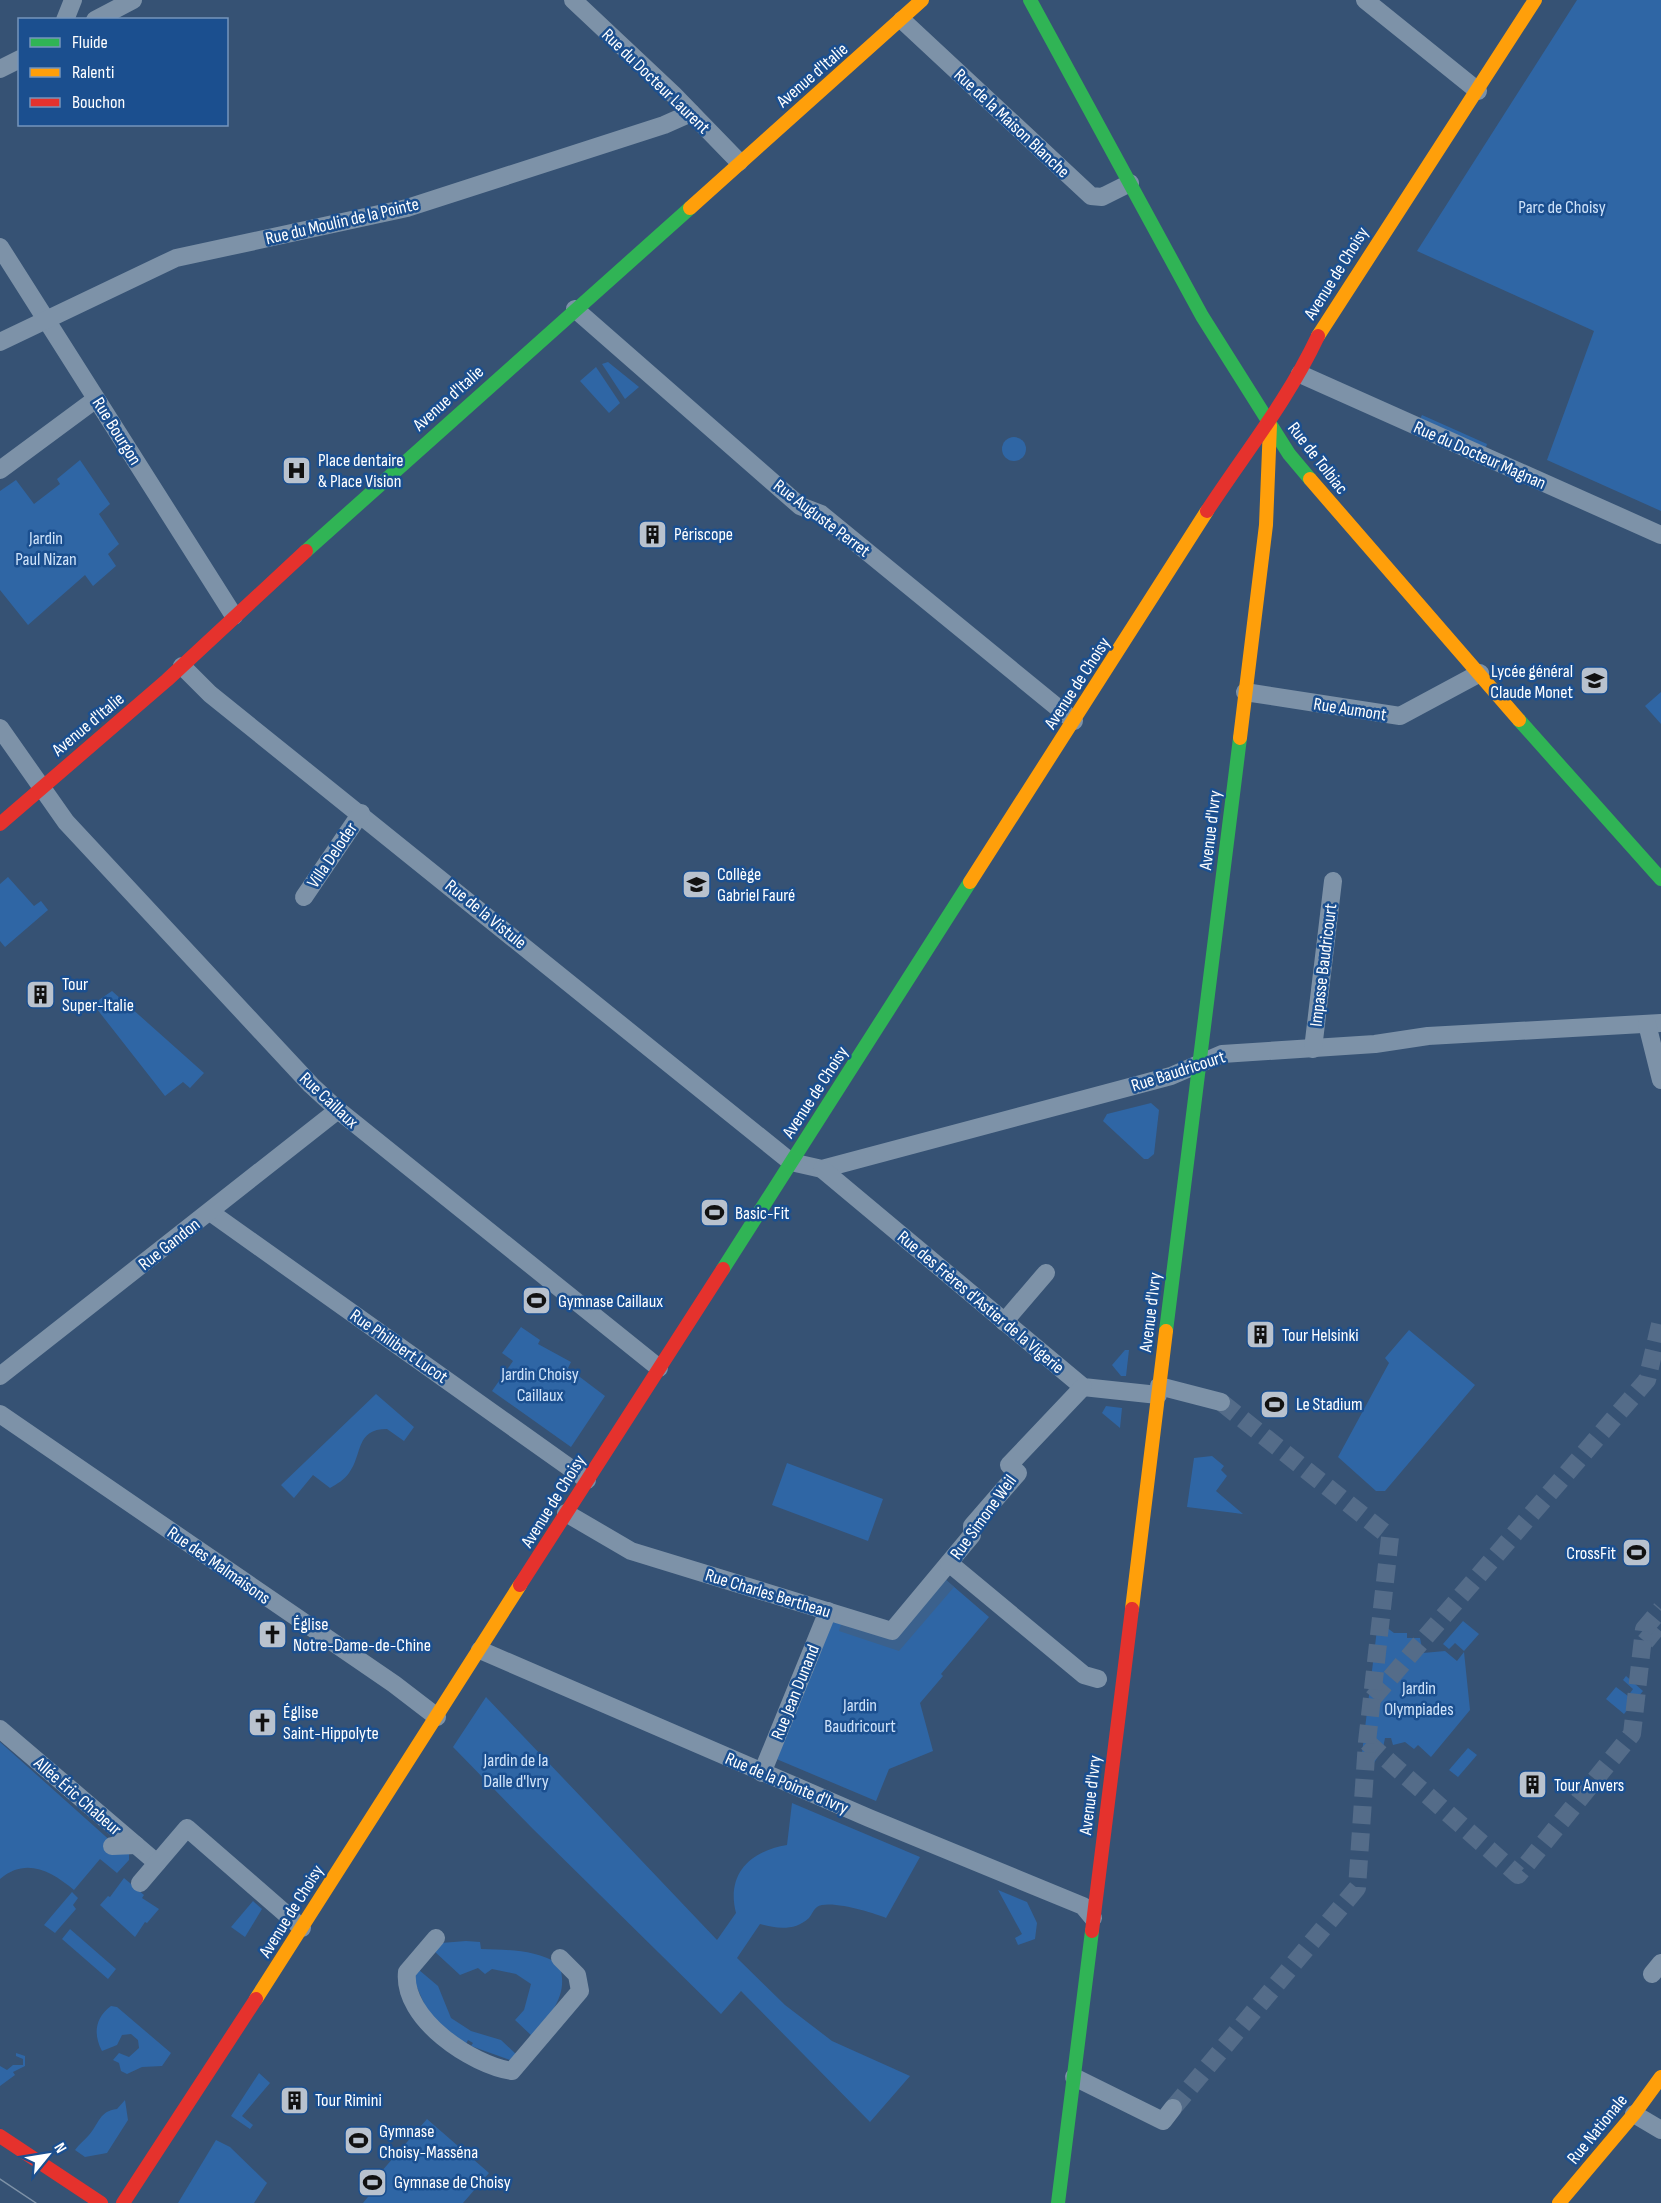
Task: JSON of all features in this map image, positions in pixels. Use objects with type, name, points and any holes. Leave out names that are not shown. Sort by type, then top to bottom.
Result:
[{"type":"main road","name":"Avenue d'Italie","points":[[0,824],[182,666],[234,616],[574,309],[922,0]]},
{"type":"main road","name":"Rue de Tolbiac","points":[[1030,0],[1202,316],[1270,425],[1310,480],[1661,879]]},
{"type":"main road","name":"Avenue de Choisy","points":[[123,2203],[302,1928],[1248,448],[1270,425],[1300,374],[1322,327],[1478,91],[1535,0]]},
{"type":"main road","name":"Avenue d'Ivry","points":[[1058,2203],[1266,525],[1270,425]]},
{"type":"main road","name":"Rue Nationale","points":[[1560,2203],[1634,2114],[1661,2077]]},
{"type":"main road","points":[[0,2136],[101,2203]]},
{"type":"street","points":[[66,18],[73,0]]},
{"type":"street","points":[[99,18],[133,0]]},
{"type":"street","name":"Rue du Docteur Laurent","points":[[573,0],[739,162]]},
{"type":"street","points":[[1365,0],[1478,91]]},
{"type":"street","name":"Rue de la Maison Blanche","points":[[902,20],[1091,196],[1102,197],[1130,183]]},
{"type":"street","points":[[0,69],[18,60]]},
{"type":"street","name":"Rue du Moulin de la Pointe","points":[[0,342],[176,258],[407,208],[664,125],[691,113]]},
{"type":"street","name":"Rue Bourgon","points":[[0,247],[234,616]]},
{"type":"street","name":"Rue Auguste Perret","points":[[574,309],[800,506],[821,514],[1074,721]]},
{"type":"street","name":"Rue du Docteur Magnan","points":[[1300,374],[1661,535]]},
{"type":"street","points":[[0,470],[96,399]]},
{"type":"street","name":"Rue de la Vistule","points":[[182,666],[210,694],[361,813],[791,1162]]},
{"type":"street","name":"Rue Aumont","points":[[1245,692],[1400,716],[1480,673]]},
{"type":"street","name":"Rue Caillaux","points":[[0,728],[40,789],[74,831],[310,1085],[659,1368]]},
{"type":"street","name":"Villa Deloder","points":[[304,897],[361,813]]},
{"type":"street","name":"Impasse Baudricourt","points":[[1313,1049],[1333,881]]},
{"type":"street","points":[[1655,1031],[1661,1080]]},
{"type":"street","name":"Rue Baudricourt","points":[[791,1162],[822,1169],[1172,1076],[1222,1054],[1375,1044],[1428,1036],[1655,1031]]},
{"type":"street","name":"Rue Gandon","points":[[0,1376],[338,1110]]},
{"type":"street","name":"Rue des Frères d'Astier de la Vigerie","points":[[822,1169],[1083,1387]]},
{"type":"street","name":"Rue Philibert Lucot","points":[[210,1212],[587,1480]]},
{"type":"street","points":[[1004,1322],[1046,1273]]},
{"type":"street","points":[[1083,1387],[1159,1390],[1221,1402]]},
{"type":"street","name":"Rue Simone Weil","points":[[1083,1387],[1009,1465],[1018,1473],[972,1526],[972,1535],[949,1563],[1084,1675],[1098,1679]]},
{"type":"street","name":"Rue des Malmaisons","points":[[0,1414],[394,1684],[437,1717]]},
{"type":"street","name":"Rue Charles Bertheau","points":[[566,1513],[631,1551],[892,1631],[949,1563]]},
{"type":"street","name":"Rue Jean Dunand","points":[[762,1773],[828,1611]]},
{"type":"street","name":"Rue de la Pointe d'Ivry","points":[[480,1650],[762,1773],[1083,1906],[1093,1918]]},
{"type":"street","name":"Allée Éric Chabeur","points":[[0,1729],[157,1863]]},
{"type":"street","points":[[140,1883],[187,1828],[302,1928]]},
{"type":"street","points":[[112,1846],[136,1845]]},
{"type":"street","points":[[436,1938],[407,1972],[411,1997],[427,2022],[464,2053],[505,2070],[512,2071],[580,1991],[577,1976],[561,1958]]},
{"type":"street","points":[[1074,2077],[1163,2121],[1173,2108]]},
{"type":"street","points":[[1634,2114],[1661,2130]]},
{"type":"green space","name":"Parc de Choisy","points":[[1577,0],[1661,0],[1661,511],[1547,460],[1594,331],[1417,251]]},
{"type":"green space","points":[[608,362],[639,387],[625,399],[602,364]]},
{"type":"green space","points":[[596,367],[620,403],[609,413],[580,381]]},
{"type":"green space","points":[[1422,415],[1487,444],[1485,450],[1419,421]]},
{"type":"green space","points":[[1014,437],[1022,441],[1026,449],[1022,457],[1014,461],[1006,457],[1002,449],[1006,441]]},
{"type":"green space","name":"Jardin Paul Nizan","points":[[80,460],[110,504],[99,514],[119,544],[108,554],[116,566],[93,586],[85,575],[28,625],[0,590],[0,491],[16,480],[34,504],[60,484],[57,479]]},
{"type":"green space","points":[[1661,692],[1661,724],[1645,706]]},
{"type":"green space","points":[[8,877],[34,906],[41,901],[48,910],[5,947],[0,941],[0,884]]},
{"type":"green space","points":[[112,991],[204,1073],[190,1088],[183,1082],[165,1096],[93,1004]]},
{"type":"green space","points":[[1151,1103],[1159,1110],[1154,1154],[1144,1159],[1103,1121],[1107,1114]]},
{"type":"green space","name":"Jardin Choisy Caillaux","points":[[521,1327],[540,1340],[538,1344],[571,1362],[568,1368],[605,1396],[571,1447],[492,1391],[513,1361],[502,1353]]},
{"type":"green space","points":[[1409,1330],[1475,1385],[1385,1491],[1376,1491],[1338,1457],[1389,1363],[1385,1358]]},
{"type":"green space","points":[[1125,1350],[1129,1350],[1126,1376],[1121,1376],[1112,1365]]},
{"type":"green space","points":[[376,1394],[414,1427],[404,1441],[387,1429],[370,1433],[361,1444],[353,1466],[343,1480],[330,1488],[313,1475],[294,1498],[281,1485]]},
{"type":"green space","points":[[1106,1406],[1122,1408],[1120,1428],[1102,1413]]},
{"type":"green space","points":[[1212,1456],[1224,1466],[1221,1470],[1227,1476],[1216,1491],[1243,1514],[1187,1507],[1194,1458]]},
{"type":"green space","points":[[787,1463],[883,1499],[868,1541],[772,1505]]},
{"type":"green space","name":"Jardin Baudricourt","points":[[946,1580],[989,1617],[920,1703],[933,1751],[889,1769],[876,1801],[774,1758],[834,1618],[896,1638]]},
{"type":"green space","name":"Jardin Olympiades","points":[[1378,1621],[1394,1633],[1407,1633],[1407,1638],[1420,1638],[1423,1653],[1445,1651],[1457,1661],[1464,1652],[1470,1710],[1431,1757],[1418,1745],[1414,1749],[1405,1742],[1393,1745],[1391,1738],[1385,1738],[1383,1748],[1374,1763],[1362,1753]]},
{"type":"green space","points":[[1463,1621],[1479,1634],[1464,1651],[1455,1643],[1449,1649],[1443,1644]]},
{"type":"green space","points":[[1626,1676],[1643,1691],[1624,1714],[1606,1699],[1616,1687],[1628,1696],[1633,1689],[1623,1680]]},
{"type":"green space","name":"Jardin de la Dalle d'Ivry","points":[[486,1697],[717,1940],[736,1913],[735,1887],[744,1867],[762,1853],[787,1845],[792,1803],[920,1857],[886,1918],[852,1908],[823,1905],[817,1907],[804,1922],[792,1927],[779,1928],[760,1924],[737,1958],[785,2005],[832,2041],[910,2076],[870,2122],[741,1991],[721,2014],[453,1747]]},
{"type":"green space","points":[[0,1742],[114,1844],[129,1853],[129,1860],[117,1873],[100,1859],[74,1890],[56,1877],[38,1869],[19,1869],[0,1879]]},
{"type":"green space","points":[[1468,1748],[1477,1755],[1458,1777],[1449,1770]]},
{"type":"green space","points":[[124,1878],[144,1895],[142,1898],[159,1909],[147,1923],[145,1922],[135,1937],[100,1905],[108,1896],[110,1897]]},
{"type":"green space","points":[[998,1890],[1027,1902],[1037,1923],[1035,1939],[1018,1945],[1015,1938],[1022,1934]]},
{"type":"green space","points":[[72,1892],[78,1898],[73,1905],[76,1909],[55,1933],[44,1925]]},
{"type":"green space","points":[[253,1901],[262,1909],[245,1937],[231,1927]]},
{"type":"green space","points":[[70,1929],[116,1969],[108,1979],[62,1939]]},
{"type":"green space","points":[[480,1942],[481,1949],[511,1950],[540,1955],[559,1964],[562,1975],[560,1995],[552,2012],[533,2037],[515,2020],[524,2010],[531,1984],[516,1974],[492,1969],[485,1974],[478,1968],[460,1975],[434,1951],[441,1943]]},
{"type":"green space","points":[[419,1970],[438,1986],[451,2018],[471,2031],[501,2040],[518,2056],[513,2061],[471,2046],[473,2043],[468,2040],[466,2044],[430,2017],[412,1976]]},
{"type":"green space","points":[[111,2006],[117,2007],[171,2053],[162,2066],[142,2067],[127,2074],[121,2071],[119,2063],[113,2060],[119,2053],[129,2057],[139,2048],[138,2040],[131,2034],[122,2035],[117,2045],[102,2051],[97,2038],[97,2027],[102,2016]]},
{"type":"green space","points":[[16,2053],[25,2056],[25,2066],[13,2072],[15,2075],[0,2086],[0,2066],[7,2070],[13,2065],[23,2065],[23,2059],[16,2056]]},
{"type":"green space","points":[[259,2073],[270,2083],[242,2116],[253,2125],[250,2129],[231,2116]]},
{"type":"green space","points":[[125,2100],[128,2120],[107,2153],[85,2157],[75,2150],[106,2112],[117,2109]]},
{"type":"green space","points":[[427,2119],[489,2173],[463,2203],[363,2203],[385,2176],[381,2172]]},
{"type":"green space","points":[[216,2140],[230,2147],[267,2183],[254,2203],[178,2203]]},
{"type":"shaded area","points":[[946,1580],[954,1587],[899,1651],[839,1631],[842,1621],[896,1638]]},
{"type":"tunnel","points":[[1373,1698],[1647,1380],[1661,1320]]},
{"type":"tunnel","points":[[1173,2108],[1357,1888],[1367,1742],[1390,1537],[1221,1402]]},
{"type":"tunnel","points":[[1367,1742],[1518,1875],[1632,1734],[1644,1629],[1661,1609]]},
{"type":"tunnel","points":[[1644,1629],[1661,1643]]},
{"type":"tram line","points":[[0,2179],[36,2203]]},
{"type":"traffic: fast","points":[[1030,0],[1202,316],[1289,454],[1310,479]]},
{"type":"traffic: fast","points":[[306,551],[690,208]]},
{"type":"traffic: fast","points":[[1519,720],[1661,879]]},
{"type":"traffic: fast","points":[[1166,1331],[1240,738]]},
{"type":"traffic: fast","points":[[723,1269],[970,882]]},
{"type":"traffic: fast","points":[[1058,2203],[1092,1931]]},
{"type":"traffic: slow","points":[[690,208],[922,0]]},
{"type":"traffic: slow","points":[[1318,336],[1535,0]]},
{"type":"traffic: slow","points":[[1240,738],[1266,525],[1270,425]]},
{"type":"traffic: slow","points":[[1310,479],[1519,720]]},
{"type":"traffic: slow","points":[[970,882],[1207,511]]},
{"type":"traffic: slow","points":[[1132,1609],[1166,1331]]},
{"type":"traffic: slow","points":[[256,1999],[520,1585]]},
{"type":"traffic: slow","points":[[1559,2203],[1634,2114],[1661,2077]]},
{"type":"traffic: jam","points":[[1207,511],[1280,404],[1318,336]]},
{"type":"traffic: jam","points":[[0,824],[167,680],[306,551]]},
{"type":"traffic: jam","points":[[520,1585],[723,1269]]},
{"type":"traffic: jam","points":[[1092,1931],[1132,1609]]},
{"type":"traffic: jam","points":[[123,2203],[256,1999]]},
{"type":"traffic: jam","points":[[0,2136],[101,2203]]},
{"type":"place","name":"Place dentaire & Place Vision","points":[[297,470]]},
{"type":"place","name":"Périscope","points":[[653,534]]},
{"type":"place","name":"Lycée général Claude Monet","points":[[1594,681]]},
{"type":"place","name":"Collège Gabriel Fauré","points":[[696,884]]},
{"type":"place","name":"Tour Super-Italie","points":[[41,994]]},
{"type":"place","name":"Basic-Fit","points":[[714,1213]]},
{"type":"place","name":"Gymnase Caillaux","points":[[537,1301]]},
{"type":"place","name":"Tour Helsinki","points":[[1261,1335]]},
{"type":"place","name":"Le Stadium","points":[[1275,1404]]},
{"type":"place","name":"CrossFit","points":[[1637,1553]]},
{"type":"place","name":"Église Notre-Dame-de-Chine","points":[[272,1634]]},
{"type":"place","name":"Église Saint-Hippolyte","points":[[262,1722]]},
{"type":"place","name":"Tour Anvers","points":[[1533,1785]]},
{"type":"place","name":"Tour Rimini","points":[[294,2100]]},
{"type":"place","name":"Gymnase Choisy-Masséna","points":[[358,2141]]},
{"type":"place","name":"Gymnase de Choisy","points":[[373,2182]]}]
